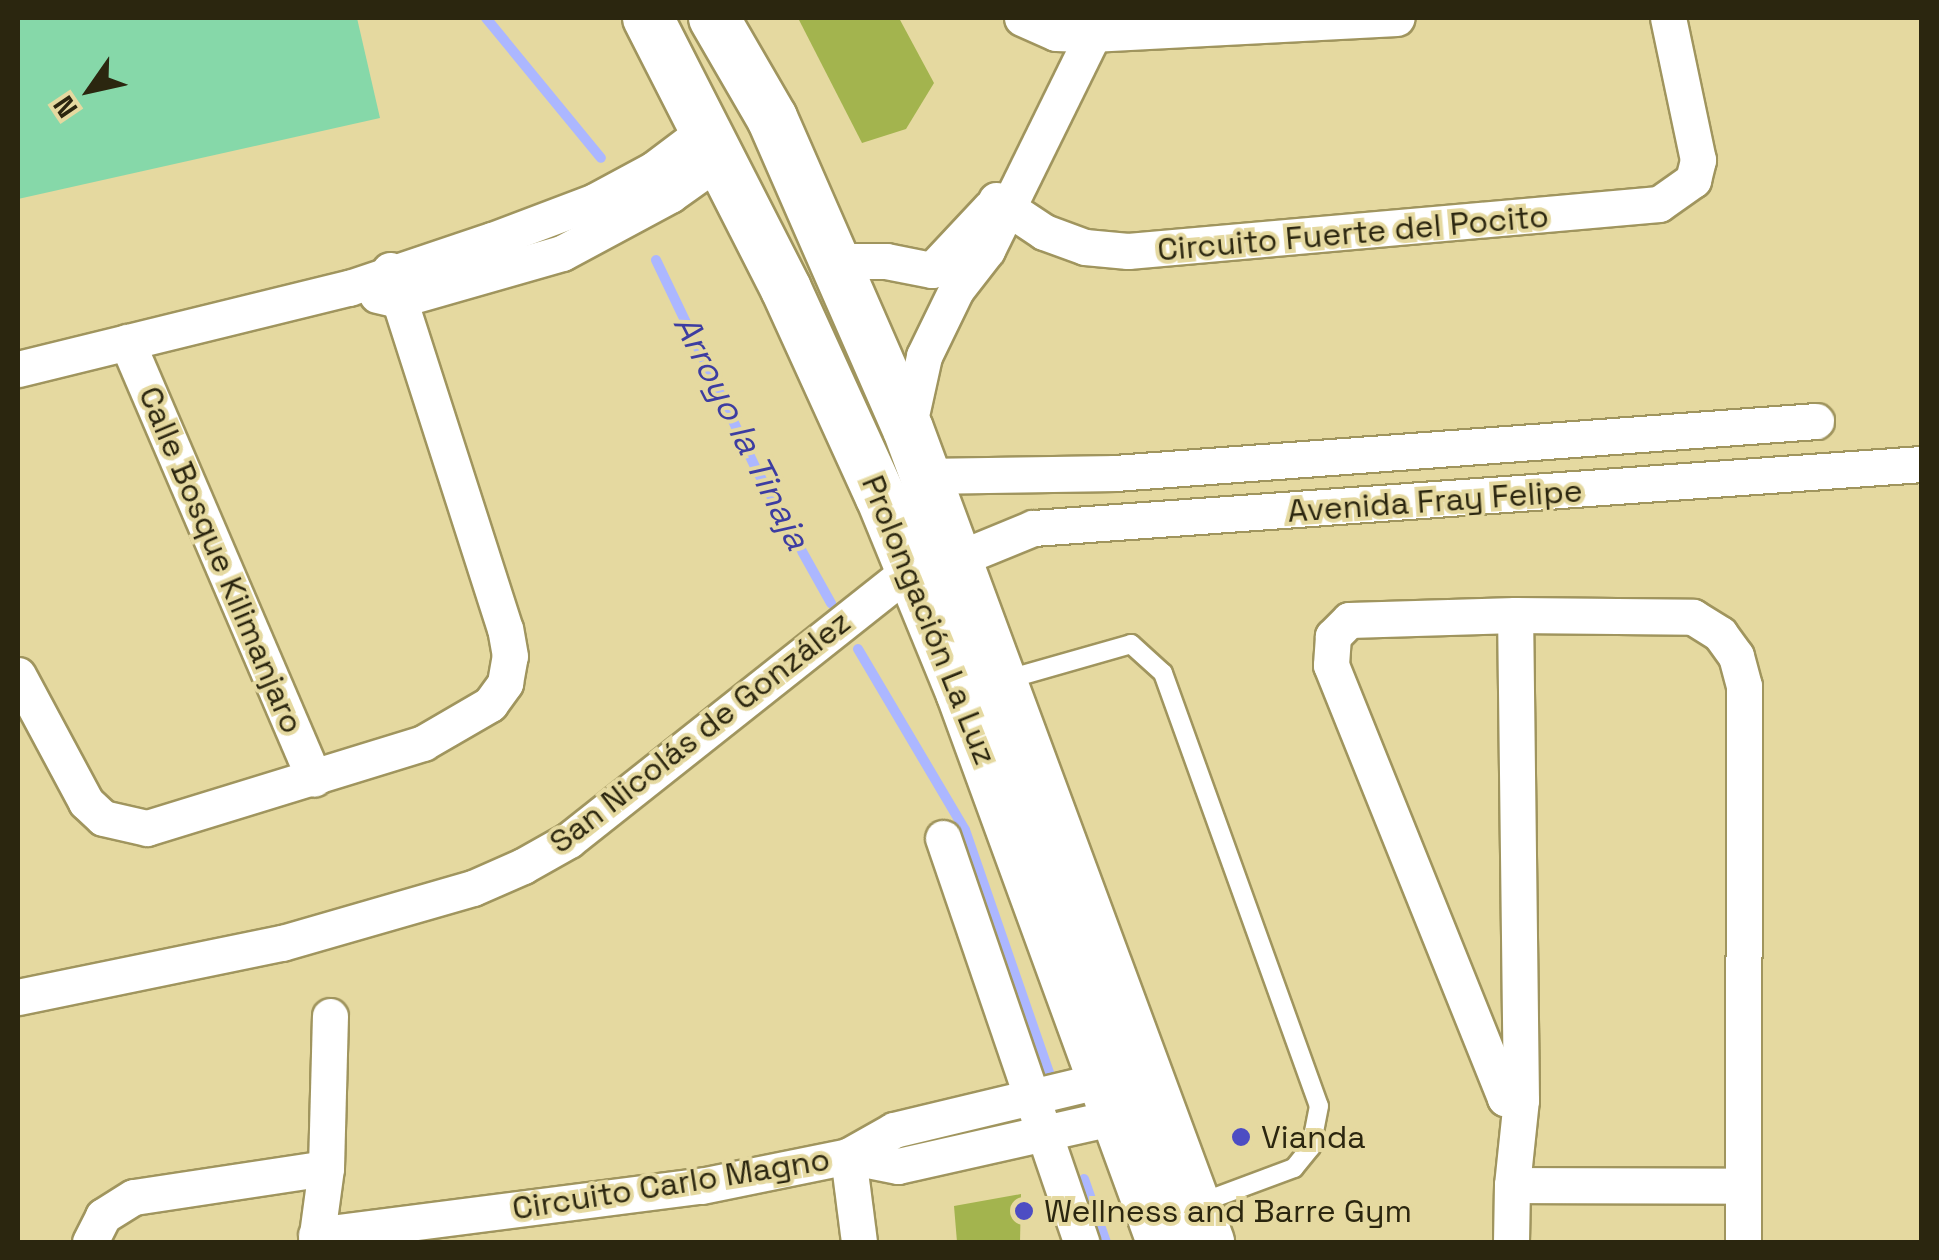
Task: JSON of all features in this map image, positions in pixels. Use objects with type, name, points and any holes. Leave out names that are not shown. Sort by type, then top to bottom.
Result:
[{"type":"main road","name":"Prolongación La Luz","points":[[648,18],[932,565],[997,682],[1202,1224]]},
{"type":"main road","name":"Prolongación La Luz","points":[[714,18],[772,118],[908,429],[925,476],[932,565],[1162,1242]]},
{"type":"street","points":[[1022,18],[1056,34],[1096,26],[1397,18]]},
{"type":"street","name":"Circuito Fuerte del Pocito","points":[[1008,195],[1085,247],[1128,251],[1634,210],[1680,194],[1693,180],[1698,160],[1668,18]]},
{"type":"street","points":[[908,429],[944,280],[1008,195],[1096,26]]},
{"type":"street","points":[[18,369],[350,288],[394,285],[585,205],[654,169],[715,144]]},
{"type":"street","points":[[833,261],[944,280]]},
{"type":"street","points":[[18,674],[86,802],[114,822],[147,828],[314,779],[458,727],[490,704],[504,683],[510,656],[394,285]]},
{"type":"street","name":"Calle Bosque Kilimanjaro","points":[[128,342],[314,779]]},
{"type":"street","name":"Avenida Fray Felipe","points":[[925,476],[1115,473],[1816,422]]},
{"type":"street","name":"Avenida Fray Felipe","points":[[932,565],[1033,528],[1922,464]]},
{"type":"street","name":"San Nicolás de González","points":[[18,997],[282,943],[473,888],[523,866],[569,840],[932,565]]},
{"type":"street","points":[[1521,1100],[1505,1098],[1331,665],[1333,636],[1349,620],[1514,615],[1693,617],[1720,634],[1736,656],[1744,705],[1742,1242]]},
{"type":"street","points":[[1511,1242],[1512,1185],[1521,1100],[1514,615]]},
{"type":"street","points":[[942,838],[1080,1242]]},
{"type":"street","points":[[316,1239],[326,1168],[330,1016]]},
{"type":"street","name":"Circuito Carlo Magno","points":[[316,1239],[700,1186],[848,1156],[894,1130],[1032,1099],[1113,1098]]},
{"type":"street","name":"Circuito Carlo Magno","points":[[848,1156],[898,1166],[1044,1136],[1113,1098]]},
{"type":"street","name":"Circuito Carlo Magno","points":[[848,1156],[859,1242]]},
{"type":"street","points":[[90,1242],[103,1216],[134,1198],[326,1168]]},
{"type":"street","points":[[1512,1185],[1743,1186]]},
{"type":"lane","points":[[997,682],[1130,644],[1162,673],[1319,1106],[1312,1147],[1294,1168],[1202,1224]]},
{"type":"green space","points":[[18,18],[357,18],[380,118],[18,199]]},
{"type":"building","points":[[798,18],[899,18],[934,83],[906,129],[862,143]]},
{"type":"building","points":[[1021,1194],[1020,1242],[957,1242],[954,1206]]},
{"type":"waterway","name":"Arroyo la Tinaja","points":[[486,18],[601,158]]},
{"type":"waterway","name":"Arroyo la Tinaja","points":[[656,260],[756,469],[831,603]]},
{"type":"waterway","name":"Arroyo la Tinaja","points":[[858,649],[965,830],[1050,1076]]},
{"type":"waterway","name":"Arroyo la Tinaja","points":[[1084,1179],[1106,1242]]},
{"type":"place","name":"Vianda","points":[[1241,1137]]},
{"type":"place","name":"Wellness and Barre Gym","points":[[1024,1211]]}]
